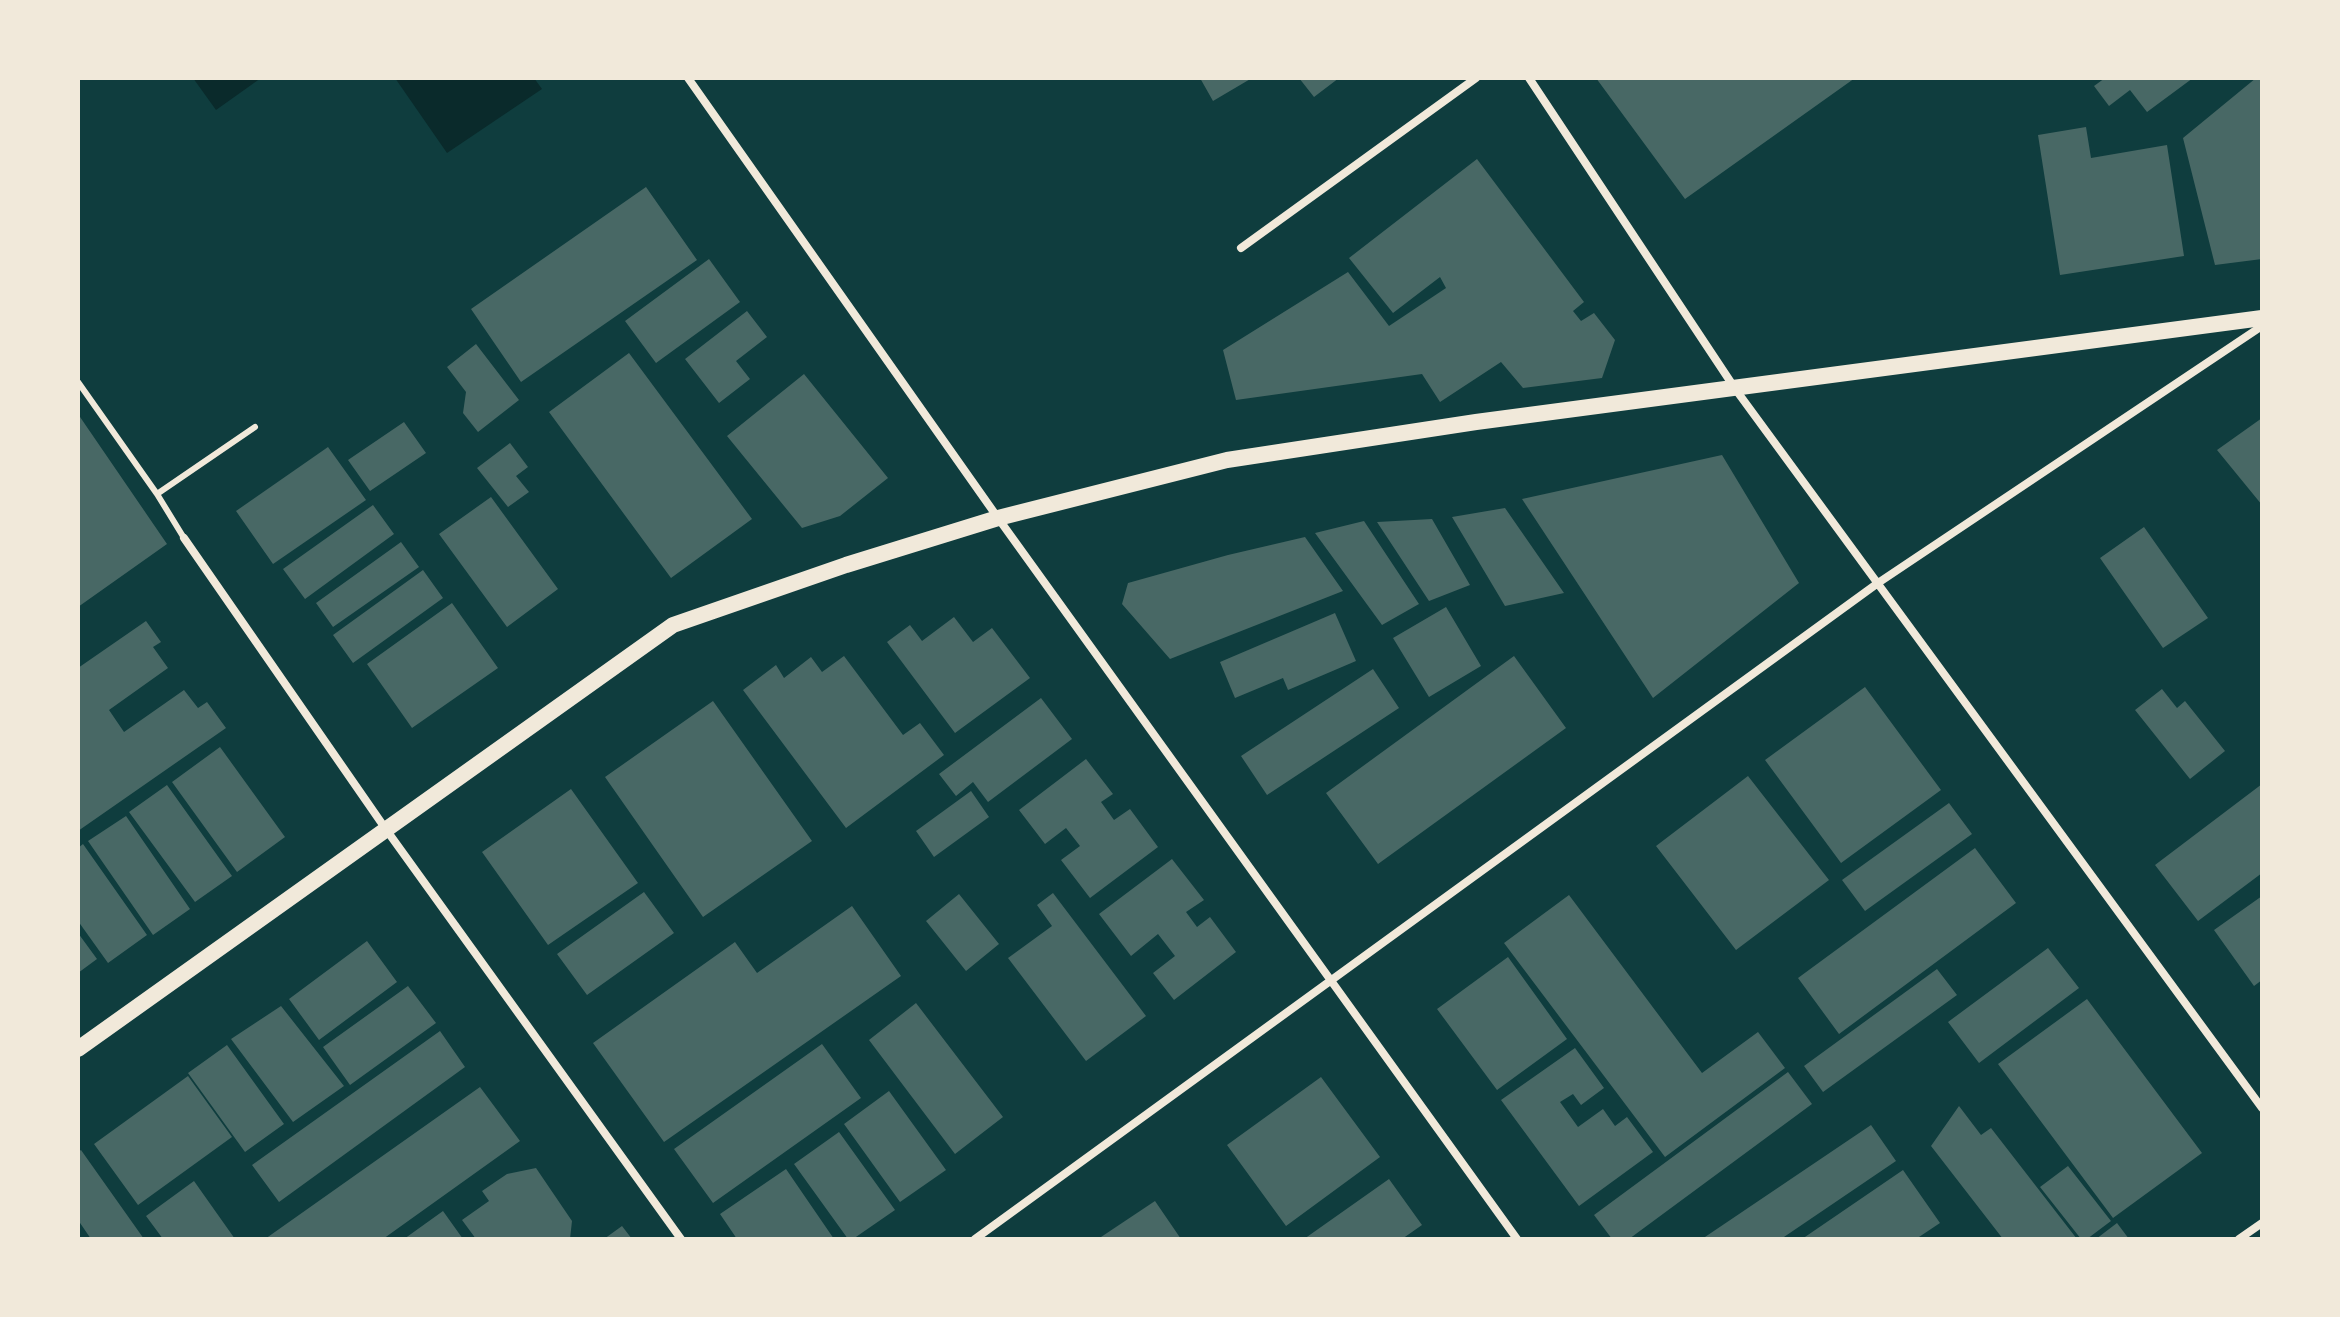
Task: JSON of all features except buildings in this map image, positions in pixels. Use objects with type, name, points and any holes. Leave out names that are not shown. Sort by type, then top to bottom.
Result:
[{"type":"main road","points":[[78,1049],[673,625],[846,565],[998,518],[1227,460],[1476,422],[2262,318]]},
{"type":"street","points":[[688,78],[998,518],[1517,1239]]},
{"type":"street","points":[[1241,248],[1476,78]]},
{"type":"street","points":[[1529,78],[1736,390],[2262,1108]]},
{"type":"street","points":[[975,1239],[1878,583],[2262,326]]},
{"type":"street","points":[[184,538],[385,828],[681,1239]]},
{"type":"street","points":[[2239,1239],[2262,1223]]},
{"type":"lane","points":[[78,382],[184,538]]},
{"type":"lane","points":[[157,494],[255,427]]},
{"type":"water","points":[[193,78],[261,78],[216,110]]},
{"type":"water","points":[[395,78],[534,78],[542,89],[447,153]]}]
